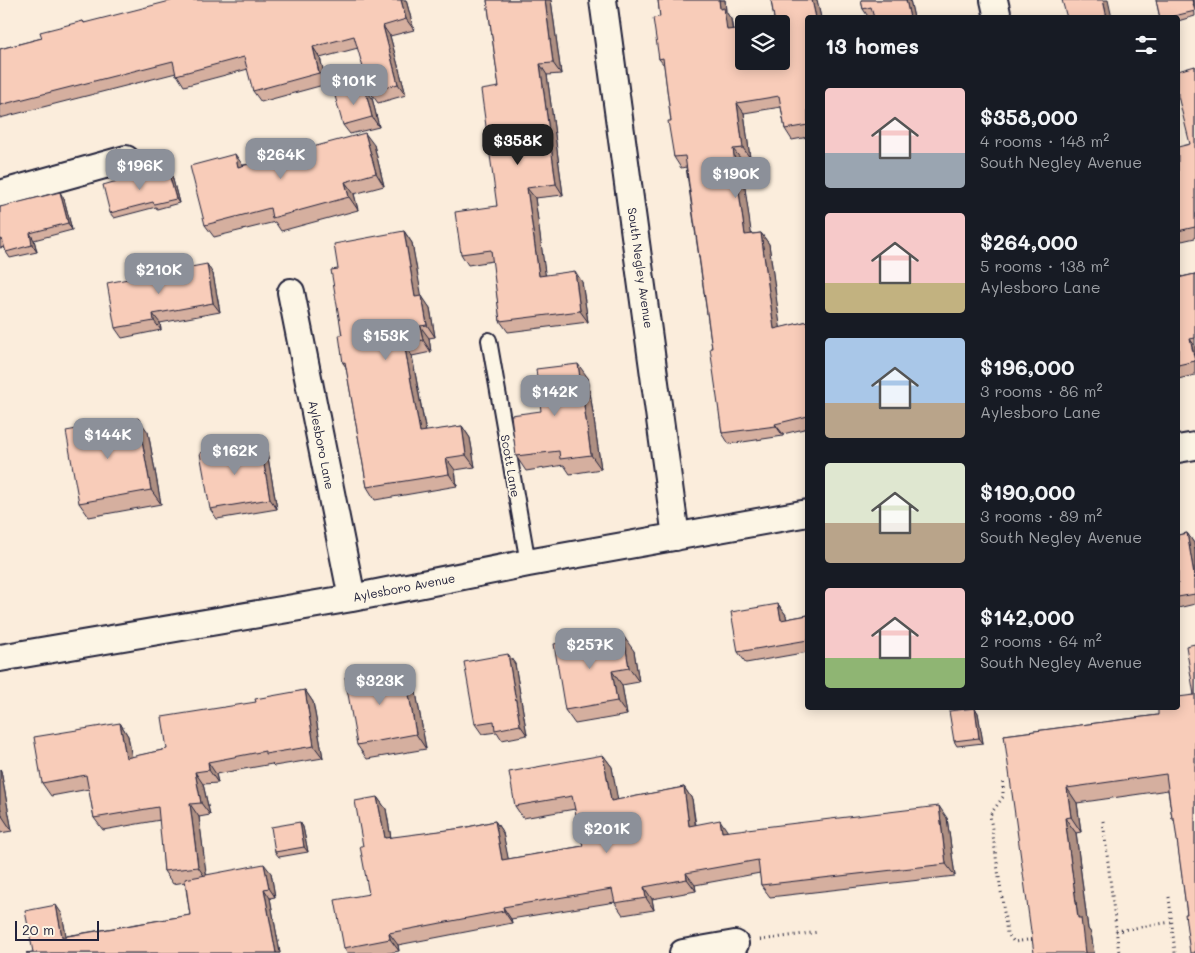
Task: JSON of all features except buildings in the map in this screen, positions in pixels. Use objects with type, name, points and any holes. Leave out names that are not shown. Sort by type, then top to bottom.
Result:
[{"type":"street","name":"South Negley Avenue","points":[[603,0],[676,537]]},
{"type":"street","points":[[994,0],[997,15]]},
{"type":"street","points":[[0,194],[126,159]]},
{"type":"street","name":"Aylesboro Lane","points":[[291,292],[352,598]]},
{"type":"street","points":[[1180,449],[1195,446]]},
{"type":"street","name":"Aylesboro Avenue","points":[[0,658],[352,598],[528,563],[805,515]]},
{"type":"street","points":[[683,953],[735,944]]},
{"type":"lane","name":"Scott Lane","points":[[489,340],[528,563]]},
{"type":"path","points":[[1003,782],[1003,797],[990,815],[1006,933],[1014,942],[1035,939]]},
{"type":"path","points":[[1103,821],[1119,953]]},
{"type":"path","points":[[1169,897],[1175,953]]},
{"type":"path","points":[[1116,931],[1171,922]]},
{"type":"path","points":[[735,944],[819,932]]}]
